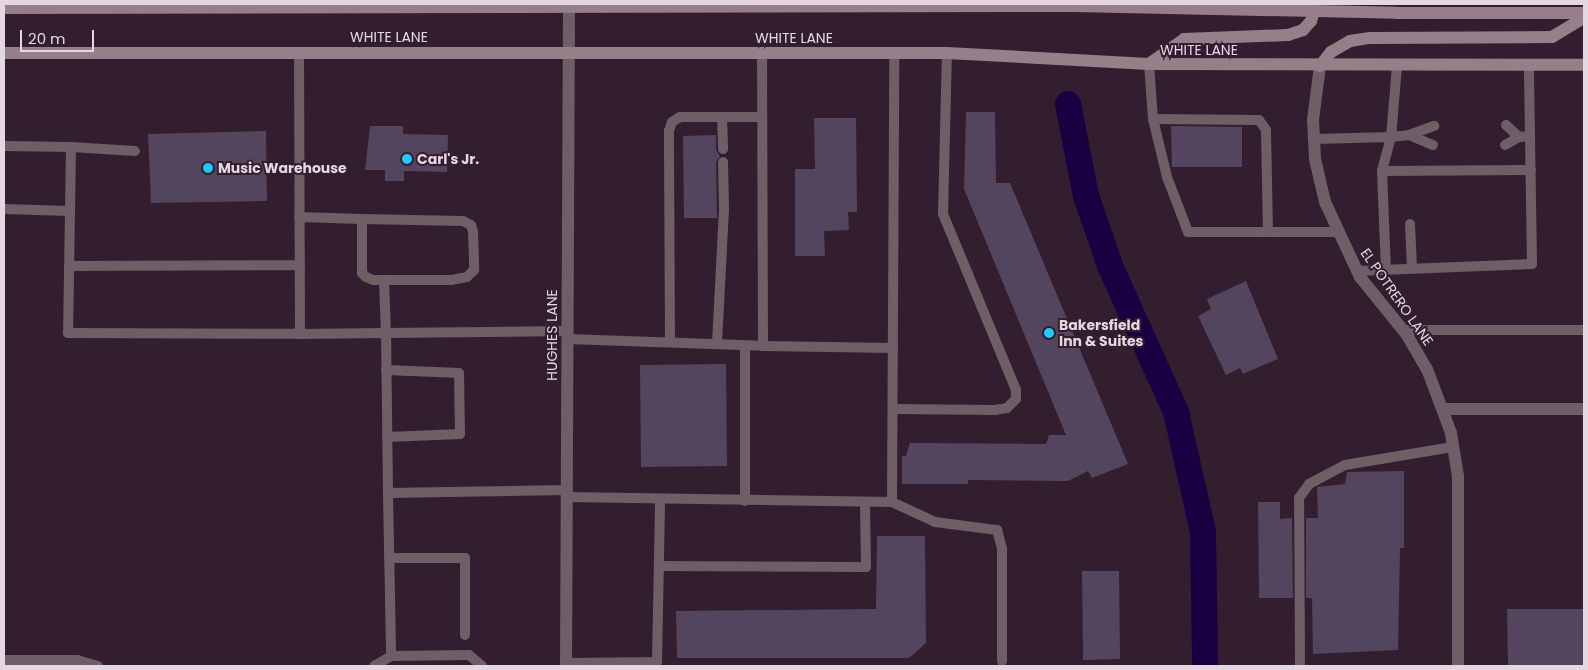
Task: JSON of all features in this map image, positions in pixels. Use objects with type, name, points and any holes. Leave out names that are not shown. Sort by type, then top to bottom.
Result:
[{"type":"main road","name":"WHITE LANE","points":[[4,8],[147,6],[1063,5],[1517,9],[1584,13]]},
{"type":"main road","points":[[1150,64],[1184,39],[1288,35],[1303,30],[1311,21],[1314,8]]},
{"type":"main road","points":[[1320,66],[1332,52],[1350,41],[1370,38],[1552,37],[1584,18]]},
{"type":"main road","name":"WHITE LANE","points":[[4,53],[947,53],[1150,64],[1320,66],[1529,65],[1584,68]]},
{"type":"street","name":"HUGHES LANE","points":[[566,665],[567,52],[569,7]]},
{"type":"street","name":"EL POTRERO LANE","points":[[1320,66],[1313,120],[1314,139],[1325,202],[1336,232],[1357,271],[1403,330],[1427,369],[1444,409],[1453,447],[1458,476],[1458,666]]},
{"type":"street","points":[[1444,409],[1584,409]]},
{"type":"lane","points":[[299,52],[300,334]]},
{"type":"lane","points":[[762,52],[763,346]]},
{"type":"lane","points":[[892,502],[894,53]]},
{"type":"lane","points":[[893,409],[994,410],[1014,404],[1016,399],[1016,390],[943,214],[947,53]]},
{"type":"lane","points":[[1150,64],[1153,119],[1167,177],[1188,232],[1336,232]]},
{"type":"lane","points":[[1357,271],[1532,264],[1529,65]]},
{"type":"lane","points":[[1386,270],[1382,171],[1391,136],[1397,66]]},
{"type":"lane","points":[[670,341],[669,131],[672,122],[680,117],[761,117]]},
{"type":"lane","points":[[722,117],[724,149]]},
{"type":"lane","points":[[1153,119],[1259,120],[1266,130],[1268,232]]},
{"type":"lane","points":[[1506,125],[1519,137]]},
{"type":"lane","points":[[1314,139],[1410,135],[1434,126]]},
{"type":"lane","points":[[1410,135],[1433,145]]},
{"type":"lane","points":[[1505,145],[1519,137],[1530,136]]},
{"type":"lane","points":[[4,146],[71,147],[134,151]]},
{"type":"lane","points":[[71,147],[68,333],[300,334],[386,332],[567,335],[744,346],[893,348]]},
{"type":"lane","points":[[717,343],[724,209],[724,162]]},
{"type":"lane","points":[[1382,171],[1409,175],[1531,170]]},
{"type":"lane","points":[[4,209],[69,211]]},
{"type":"lane","points":[[300,217],[463,221],[471,225],[474,232],[474,270],[467,277],[373,280],[362,272],[362,219]]},
{"type":"lane","points":[[1410,224],[1412,268]]},
{"type":"lane","points":[[69,266],[300,265]]},
{"type":"lane","points":[[384,280],[391,656]]},
{"type":"lane","points":[[1403,330],[1584,330]]},
{"type":"lane","points":[[744,346],[744,501]]},
{"type":"lane","points":[[386,370],[460,373],[460,434],[387,437]]},
{"type":"lane","points":[[1300,666],[1299,498],[1309,484],[1344,465],[1453,447]]},
{"type":"lane","points":[[388,493],[566,494],[660,499],[892,502],[935,522],[997,530],[1002,549],[1002,661]]},
{"type":"lane","points":[[566,665],[657,662],[660,499]]},
{"type":"lane","points":[[659,566],[866,567],[865,502]]},
{"type":"lane","points":[[389,558],[465,558],[465,635]]},
{"type":"lane","points":[[374,666],[391,656],[469,656],[482,666]]},
{"type":"lane","points":[[4,660],[77,660],[98,666]]},
{"type":"building","name":"Bakersfield Inn & Suites","points":[[966,112],[995,112],[996,183],[1010,183],[1128,464],[1092,478],[1088,471],[1068,481],[968,480],[968,484],[902,484],[902,456],[906,456],[910,443],[1046,444],[1049,435],[1066,435],[964,189]]},
{"type":"building","points":[[814,118],[856,118],[857,212],[848,212],[849,230],[824,231],[825,256],[795,256],[795,169],[815,169]]},
{"type":"building","name":"Carl's Jr.","points":[[370,126],[403,126],[403,134],[448,135],[447,172],[404,171],[404,181],[385,181],[385,170],[365,170]]},
{"type":"building","points":[[1171,126],[1242,127],[1242,167],[1172,167]]},
{"type":"building","name":"Music Warehouse","points":[[266,131],[267,201],[151,203],[148,134]]},
{"type":"building","points":[[716,135],[716,150],[720,156],[716,162],[717,218],[684,218],[683,136]]},
{"type":"building","points":[[1246,281],[1278,359],[1243,374],[1240,368],[1226,375],[1198,316],[1211,309],[1207,299]]},
{"type":"building","points":[[726,364],[727,466],[641,467],[640,365]]},
{"type":"building","points":[[1404,471],[1404,548],[1400,548],[1398,650],[1313,654],[1312,598],[1306,598],[1306,518],[1318,518],[1317,487],[1345,484],[1347,472]]},
{"type":"building","points":[[1258,502],[1280,502],[1280,519],[1292,518],[1293,598],[1259,598]]},
{"type":"building","points":[[877,536],[925,536],[926,643],[909,658],[677,658],[676,611],[876,609]]},
{"type":"building","points":[[1082,571],[1119,571],[1120,659],[1083,660]]},
{"type":"building","points":[[1507,609],[1584,609],[1584,666],[1508,666]]},
{"type":"waterway","points":[[1068,104],[1086,196],[1111,268],[1176,412],[1203,532],[1205,666]]},
{"type":"place","name":"Carl's Jr.","points":[[407,159]]},
{"type":"place","name":"Music Warehouse","points":[[208,168]]},
{"type":"place","name":"Bakersfield Inn & Suites","points":[[1049,333]]}]
